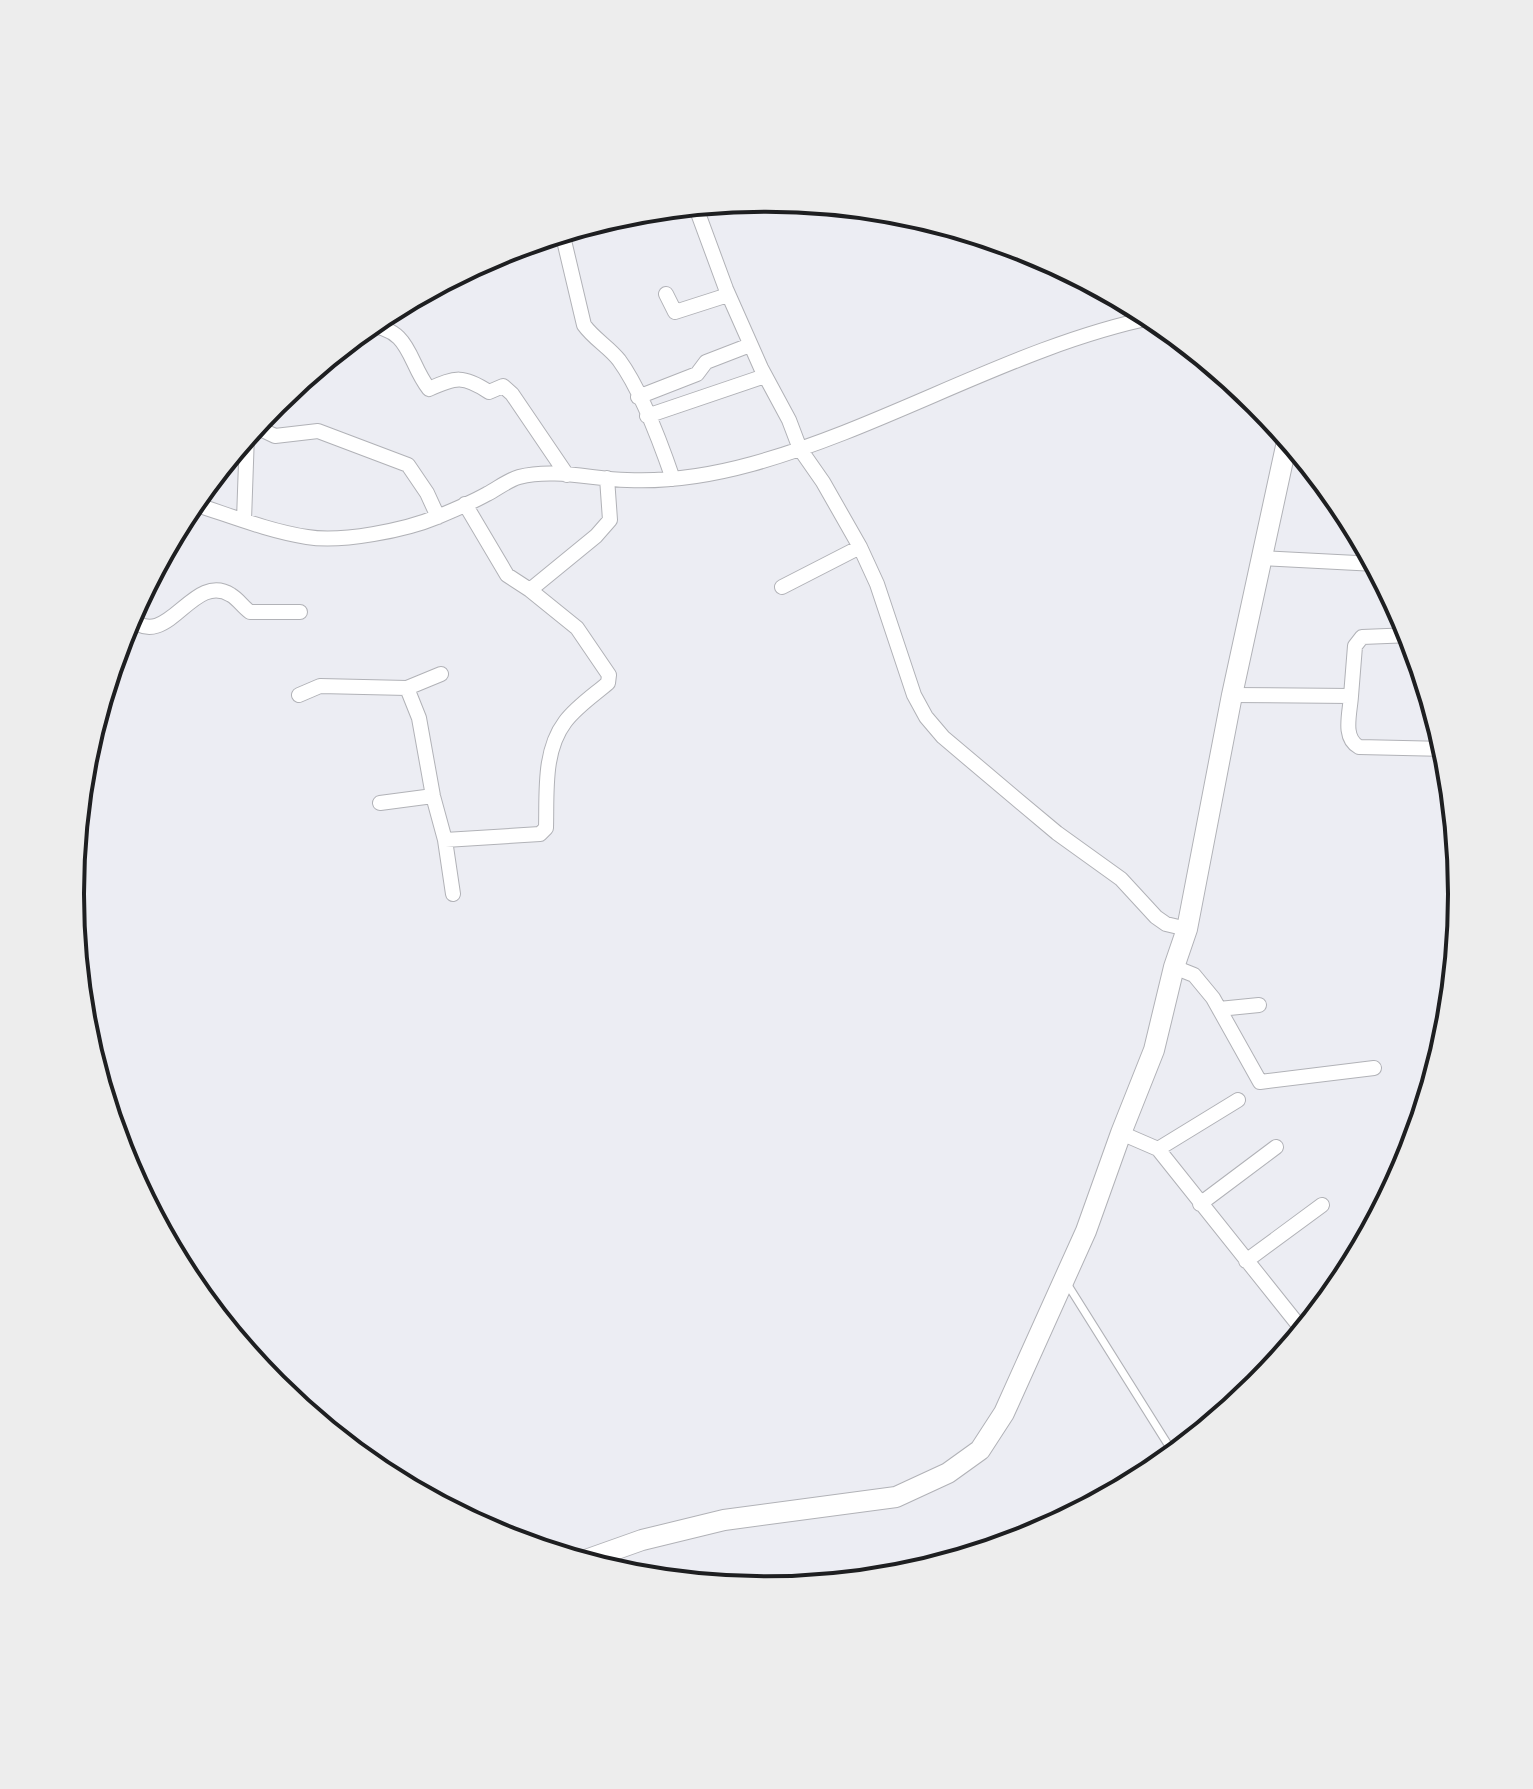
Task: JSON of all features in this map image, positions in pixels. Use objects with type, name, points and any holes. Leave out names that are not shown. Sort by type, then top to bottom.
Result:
[{"type":"main road","points":[[598,1556],[642,1540],[724,1520],[896,1497],[948,1473],[980,1450],[1004,1413],[1086,1231],[1154,1050],[1174,967],[1187,929],[1232,695],[1262,558],[1289,456]]},
{"type":"street","points":[[699,216],[728,295],[800,449],[860,547],[891,621],[914,695],[926,717],[943,737],[1057,833],[1121,879],[1156,917],[1166,924],[1187,929]]},
{"type":"street","points":[[565,243],[584,325],[593,338],[618,360],[647,416],[673,479]]},
{"type":"street","points":[[666,294],[675,312],[728,295]]},
{"type":"street","points":[[205,507],[310,538],[357,536],[408,529],[516,477],[543,473],[673,479],[725,471],[800,449],[1076,340],[1137,321]]},
{"type":"street","points":[[385,329],[407,347],[429,389],[459,378],[468,379],[489,392],[503,386],[512,394],[567,475]]},
{"type":"street","points":[[638,397],[697,374],[706,362],[750,345]]},
{"type":"street","points":[[647,416],[765,376]]},
{"type":"street","points":[[265,431],[275,436],[318,431],[408,465],[427,493],[438,517]]},
{"type":"street","points":[[244,520],[246,452]]},
{"type":"street","points":[[530,590],[596,536],[610,520],[607,478]]},
{"type":"street","points":[[445,840],[540,834],[546,828],[549,758],[556,738],[565,721],[608,683],[609,675],[577,628],[507,575],[465,504]]},
{"type":"street","points":[[782,587],[860,547]]},
{"type":"street","points":[[1262,558],[1363,563]]},
{"type":"street","points":[[140,624],[148,627],[161,624],[178,614],[193,597],[205,592],[230,594],[250,612],[300,612]]},
{"type":"street","points":[[1398,636],[1362,637],[1355,646],[1349,737],[1359,747],[1433,749]]},
{"type":"street","points":[[299,695],[320,686],[407,688],[441,674]]},
{"type":"street","points":[[407,688],[419,718],[453,894]]},
{"type":"street","points":[[1232,695],[1351,696]]},
{"type":"street","points":[[380,803],[433,796]]},
{"type":"street","points":[[1174,967],[1194,975],[1219,1009],[1260,1082],[1374,1068]]},
{"type":"street","points":[[1219,1009],[1259,1005]]},
{"type":"street","points":[[1158,1149],[1238,1100]]},
{"type":"street","points":[[1121,1133],[1158,1149],[1297,1324]]},
{"type":"street","points":[[1200,1204],[1276,1147]]},
{"type":"street","points":[[1246,1261],[1322,1205]]},
{"type":"lane","points":[[1065,1280],[1169,1446]]}]
